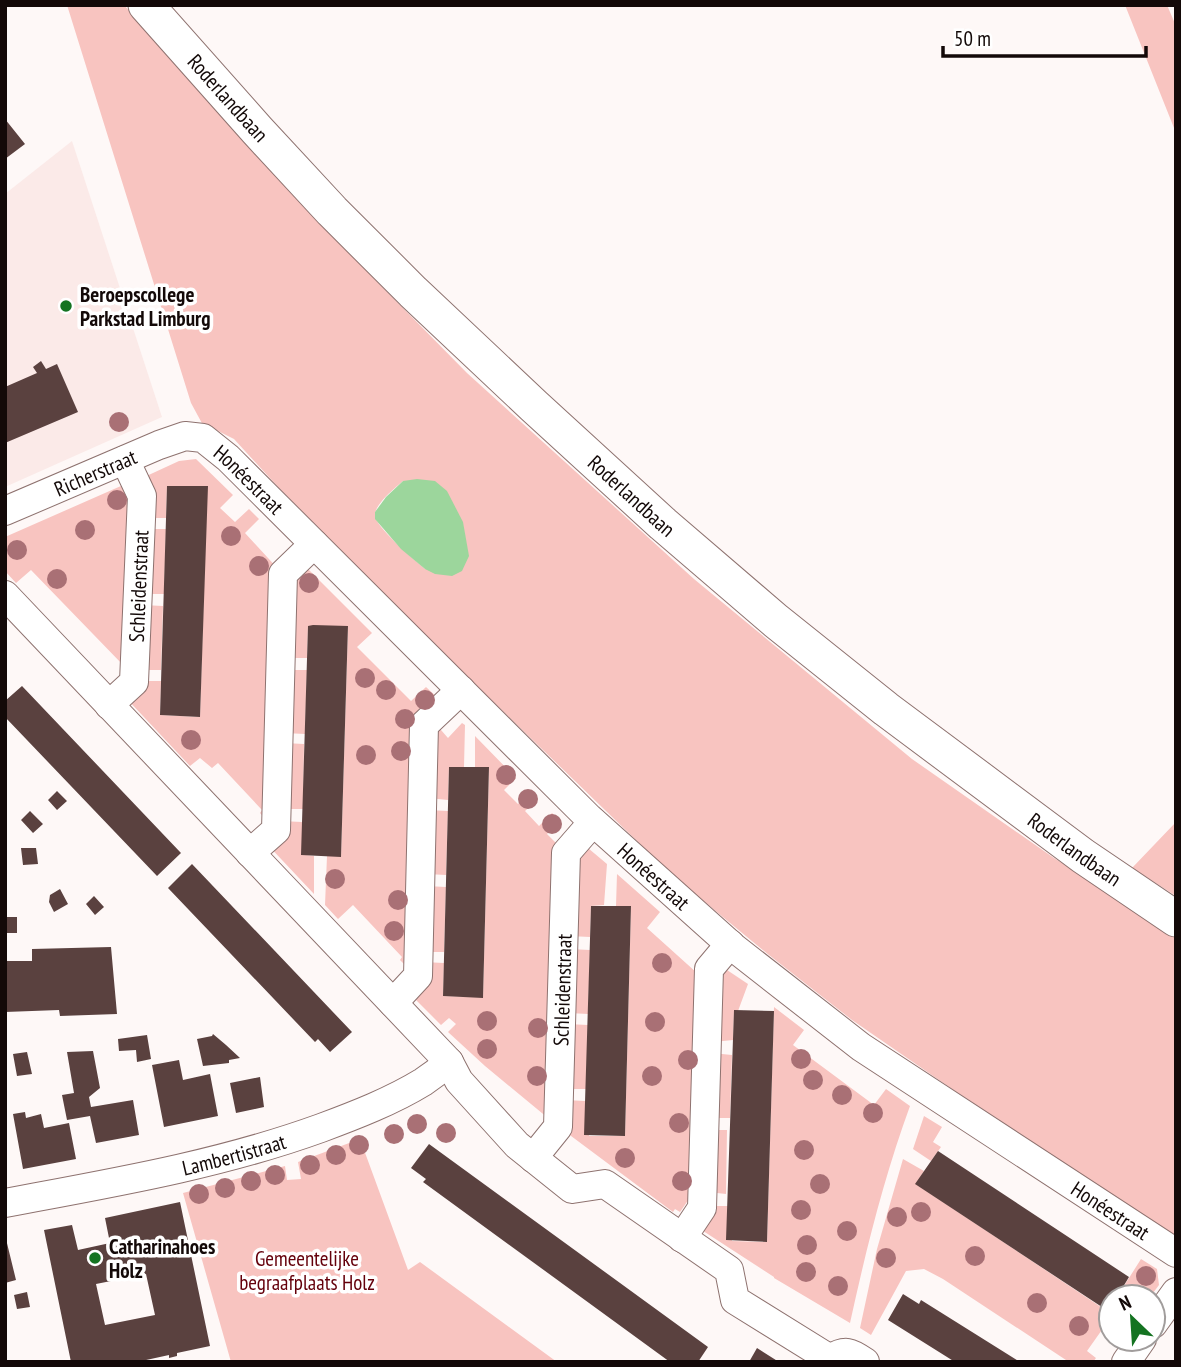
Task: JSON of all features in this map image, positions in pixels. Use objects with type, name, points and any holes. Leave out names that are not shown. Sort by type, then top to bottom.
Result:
[{"type":"main road","name":"Roderlandbaan","points":[[146,5],[332,211],[413,292],[663,524],[776,621],[886,709],[1083,856],[1176,919]]},
{"type":"street","name":"Richerstraat","points":[[5,512],[185,436]]},
{"type":"street","name":"Honéestraat","points":[[185,436],[203,438],[228,458],[593,822],[730,944],[860,1047],[1176,1253]]},
{"type":"street","name":"Schleidenstraat","points":[[109,705],[134,682],[142,496],[125,460]]},
{"type":"street","points":[[250,853],[276,830],[283,574],[314,544]]},
{"type":"street","points":[[5,596],[449,1062],[459,1081],[517,1145],[572,1189],[605,1184],[729,1270],[735,1300],[830,1360],[840,1353],[854,1354],[865,1362]]},
{"type":"street","points":[[393,1003],[418,976],[424,724],[461,691]]},
{"type":"street","name":"Schleidenstraat","points":[[533,1158],[558,1127],[566,853],[593,822]]},
{"type":"street","points":[[682,1238],[702,1208],[709,969],[730,944]]},
{"type":"street","name":"Lambertistraat","points":[[5,1203],[197,1165],[286,1141],[399,1095],[426,1080],[449,1062]]},
{"type":"shaded area","name":"Beroepscollege Parkstad Limburg","points":[[72,141],[162,417],[5,487],[5,194]]},
{"type":"shaded area","points":[[403,481],[435,481],[447,491],[463,522],[469,556],[462,571],[452,576],[435,574],[425,569],[401,549],[375,519],[375,512],[386,497]]},
{"type":"green space","points":[[67,5],[124,5],[338,242],[467,373],[694,579],[912,759],[1054,858],[1176,935],[1176,1237],[852,1020],[669,872],[481,690],[279,488],[234,439],[204,427],[191,403]],"holes":[[[403,481],[425,569],[388,535],[375,515],[382,501]]]},
{"type":"green space","points":[[1125,5],[1167,5],[1176,26],[1176,133]]},
{"type":"green space","points":[[196,459],[233,495],[220,508],[235,522],[249,509],[259,519],[245,533],[279,570],[271,826],[260,813],[262,810],[218,763],[212,768],[200,758],[190,766],[126,698],[140,681],[161,681],[160,715],[200,717],[207,486],[167,486],[166,518],[147,518],[140,479],[179,461]]},
{"type":"green space","points":[[130,482],[130,679],[120,669],[123,665],[31,570],[16,583],[5,571],[5,537]]},
{"type":"green space","points":[[146,529],[166,529],[164,594],[144,594]]},
{"type":"green space","points":[[302,563],[372,633],[357,647],[411,701],[426,687],[441,701],[413,973],[400,960],[402,957],[353,905],[338,919],[325,905],[327,856],[341,856],[348,627],[308,626],[307,658],[287,658],[289,576]]},
{"type":"green space","points":[[143,605],[163,606],[161,670],[141,670]]},
{"type":"green space","points":[[285,670],[307,670],[305,734],[284,733]]},
{"type":"green space","points":[[434,722],[448,738],[462,723],[465,725],[464,767],[449,767],[448,800],[428,798]]},
{"type":"green space","points":[[475,736],[516,778],[504,790],[518,804],[531,791],[538,799],[525,811],[539,826],[552,813],[560,820],[547,834],[562,849],[554,1123],[448,1032],[456,1024],[449,1018],[441,1025],[408,992],[423,962],[444,963],[443,996],[483,997],[489,768],[475,767]]},
{"type":"green space","points":[[284,743],[304,744],[303,809],[282,809]]},
{"type":"green space","points":[[427,810],[448,811],[446,875],[426,874]]},
{"type":"green space","points":[[281,821],[302,822],[306,855],[314,856],[314,894],[266,843]]},
{"type":"green space","points":[[1176,822],[1176,896],[1132,868]]},
{"type":"green space","points":[[582,843],[607,864],[604,905],[591,906],[590,937],[569,936],[571,855]]},
{"type":"green space","points":[[617,874],[660,912],[647,928],[697,973],[689,1199],[680,1212],[675,1209],[673,1212],[563,1130],[565,1100],[585,1101],[589,1136],[625,1136],[631,906],[616,906]]},
{"type":"green space","points":[[426,886],[446,887],[444,952],[424,952]]},
{"type":"green space","points":[[569,949],[590,950],[588,1014],[568,1013]]},
{"type":"green space","points":[[718,964],[748,984],[738,1011],[734,1011],[733,1040],[713,1042]]},
{"type":"green space","points":[[774,1007],[804,1030],[793,1045],[874,1105],[886,1089],[910,1106],[876,1214],[850,1323],[774,1278],[697,1227],[707,1206],[728,1206],[732,1241],[767,1242]]},
{"type":"green space","points":[[567,1024],[588,1025],[586,1089],[566,1089]]},
{"type":"green space","points":[[712,1053],[732,1055],[730,1118],[709,1118]]},
{"type":"green space","points":[[924,1116],[942,1127],[933,1142],[941,1147],[931,1161],[913,1149]]},
{"type":"green space","points":[[709,1130],[727,1130],[726,1194],[708,1192]]},
{"type":"green space","name":"Gemeentelijke begraafplaats Holz","points":[[360,1139],[408,1270],[420,1262],[557,1362],[231,1362],[183,1193],[285,1166],[287,1180],[301,1179],[298,1162]]},
{"type":"green space","points":[[903,1159],[924,1171],[916,1184],[1097,1304],[1097,1337],[1087,1351],[1096,1358],[1093,1362],[1069,1362],[924,1269],[906,1271],[871,1335],[860,1328],[877,1249]]},
{"type":"green space","points":[[1141,1259],[1157,1269],[1159,1283],[1126,1283]]},
{"type":"building","points":[[5,119],[25,144],[5,159]]},
{"type":"building","points":[[41,361],[46,369],[57,364],[78,412],[5,443],[5,387],[37,373],[33,367]]},
{"type":"building","points":[[167,486],[208,486],[200,717],[160,715]]},
{"type":"building","points":[[308,626],[348,626],[341,857],[301,855]]},
{"type":"building","points":[[22,686],[181,853],[157,876],[5,717],[5,701]]},
{"type":"building","points":[[449,767],[489,767],[483,998],[443,996]]},
{"type":"building","points":[[57,791],[67,801],[57,810],[48,800]]},
{"type":"building","points":[[30,811],[43,824],[33,833],[21,820]]},
{"type":"building","points":[[21,848],[36,848],[38,864],[23,865]]},
{"type":"building","points":[[192,864],[352,1032],[330,1052],[318,1039],[315,1042],[168,888]]},
{"type":"building","points":[[60,889],[68,904],[54,912],[49,902],[50,895]]},
{"type":"building","points":[[94,896],[104,907],[95,915],[86,904]]},
{"type":"building","points":[[591,906],[631,906],[625,1136],[584,1135]]},
{"type":"building","points":[[5,917],[17,917],[17,933],[5,933]]},
{"type":"building","points":[[111,947],[117,1014],[60,1016],[59,1010],[5,1012],[5,961],[32,961],[32,949]]},
{"type":"building","points":[[734,1010],[774,1011],[767,1242],[726,1240]]},
{"type":"building","points":[[213,1034],[240,1058],[229,1060],[229,1063],[203,1066],[197,1039]]},
{"type":"building","points":[[147,1035],[151,1059],[137,1062],[136,1050],[119,1051],[118,1039]]},
{"type":"building","points":[[93,1051],[100,1088],[89,1097],[91,1107],[133,1100],[139,1135],[96,1143],[90,1116],[67,1120],[62,1095],[74,1093],[67,1052]]},
{"type":"building","points":[[27,1052],[32,1074],[17,1076],[13,1054]]},
{"type":"building","points":[[179,1060],[183,1080],[210,1074],[218,1116],[164,1127],[152,1065]]},
{"type":"building","points":[[260,1077],[264,1107],[236,1113],[230,1083]]},
{"type":"building","points":[[25,1112],[26,1118],[41,1114],[44,1128],[69,1123],[76,1159],[23,1169],[13,1114]]},
{"type":"building","points":[[429,1144],[708,1347],[698,1362],[670,1362],[423,1182],[426,1179],[411,1168]]},
{"type":"building","points":[[938,1151],[1129,1277],[1125,1283],[1097,1283],[1097,1304],[915,1184]]},
{"type":"building","points":[[180,1202],[210,1346],[177,1353],[177,1356],[169,1358],[169,1355],[137,1362],[71,1362],[44,1230],[72,1225],[78,1250],[110,1243],[105,1218]],"holes":[[[146,1274],[155,1315],[105,1325],[96,1284]]]},
{"type":"building","points":[[5,1235],[16,1280],[5,1283]]},
{"type":"building","points":[[27,1292],[30,1307],[17,1309],[14,1295]]},
{"type":"building","points":[[903,1294],[919,1304],[921,1300],[1020,1362],[955,1362],[888,1320]]},
{"type":"building","points":[[757,1348],[779,1362],[749,1362]]},
{"type":"place","name":"Beroepscollege Parkstad Limburg","points":[[66,306]]},
{"type":"place","name":"Catharinahoes Holz","points":[[95,1258]]}]
